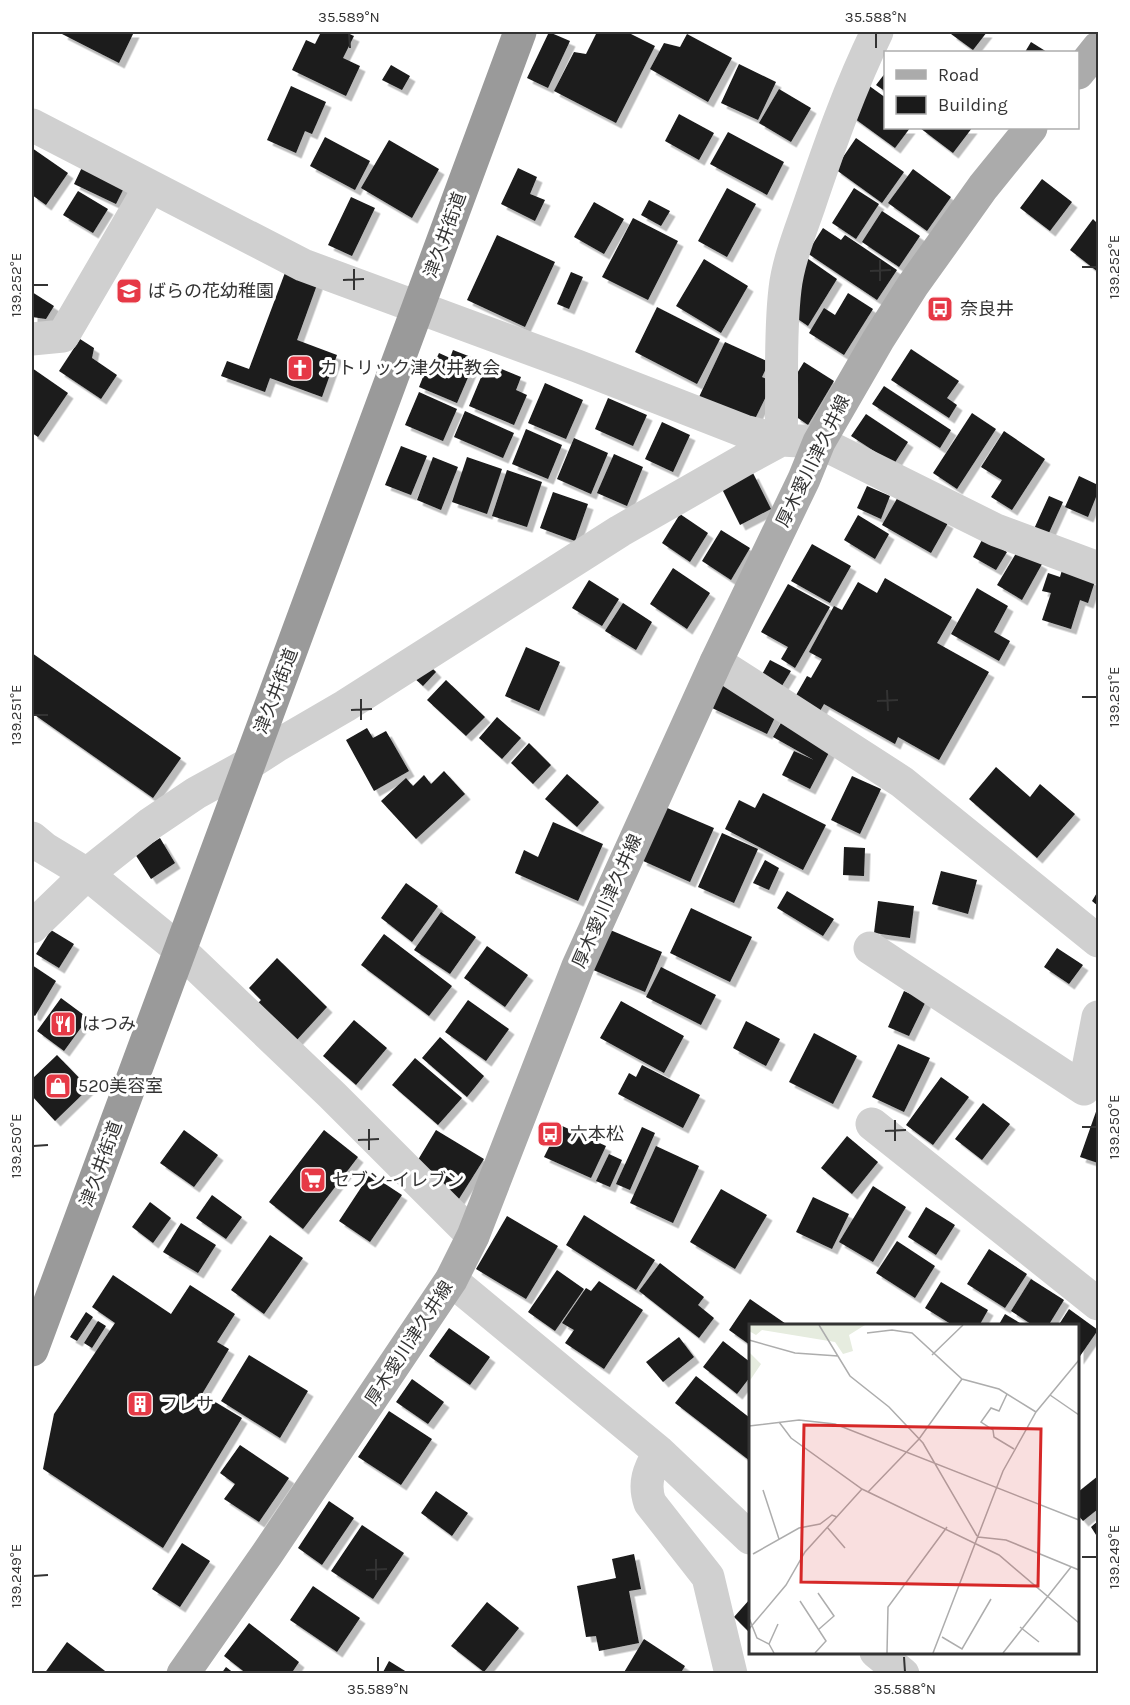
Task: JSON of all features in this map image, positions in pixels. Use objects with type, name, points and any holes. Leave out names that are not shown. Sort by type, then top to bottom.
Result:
[{"type":"highway","name":"津久井街道","points":[[32,1350],[520,32]]},
{"type":"main road","points":[[1079,71],[1098,48]]},
{"type":"main road","name":"厚木愛川津久井線","points":[[183,1674],[267,1554],[451,1280],[472,1236],[578,966],[819,442],[872,349],[913,285],[983,187],[1030,129]]},
{"type":"street","points":[[782,440],[782,338],[785,288],[821,170],[866,54],[878,32]]},
{"type":"street","points":[[32,125],[303,265],[661,397],[744,431],[782,440],[819,442],[996,530],[1098,568]]},
{"type":"street","points":[[32,339],[63,336],[150,187]]},
{"type":"street","points":[[32,927],[87,874],[173,807],[247,765],[620,531],[782,440]]},
{"type":"street","points":[[716,662],[902,782],[1098,942]]},
{"type":"street","points":[[32,838],[87,874],[180,950],[332,1095],[472,1236]]},
{"type":"street","points":[[870,948],[1084,1089],[1098,1017]]},
{"type":"street","points":[[872,1124],[1098,1304]]},
{"type":"street","points":[[451,1280],[745,1522]]},
{"type":"street","points":[[659,1452],[647,1475],[647,1494],[650,1503],[708,1577],[731,1674]]},
{"type":"street","points":[[877,1654],[903,1674]]},
{"type":"building","points":[[63,32],[134,32],[119,63],[62,34]]},
{"type":"building","points":[[321,32],[345,32],[354,36],[343,58],[360,66],[346,96],[292,70],[306,40],[315,44]]},
{"type":"building","points":[[549,32],[570,41],[548,88],[527,78]]},
{"type":"building","points":[[597,32],[627,32],[655,46],[616,123],[554,91],[574,52],[586,54]]},
{"type":"building","points":[[952,32],[987,32],[973,50],[951,34]]},
{"type":"building","points":[[687,34],[732,58],[708,102],[650,69],[664,43],[680,47]]},
{"type":"building","points":[[1031,42],[1045,51],[1026,51]]},
{"type":"building","points":[[739,64],[776,82],[758,120],[721,103]]},
{"type":"building","points":[[391,65],[410,76],[402,90],[382,80]]},
{"type":"building","points":[[884,75],[884,91],[876,85]]},
{"type":"building","points":[[868,85],[884,97],[884,129],[909,129],[895,148],[847,113]]},
{"type":"building","points":[[291,86],[326,102],[312,134],[305,131],[296,153],[267,140]]},
{"type":"building","points":[[779,89],[811,108],[791,142],[759,123]]},
{"type":"building","points":[[679,114],[714,133],[699,160],[665,141]]},
{"type":"building","points":[[921,129],[971,129],[953,153]]},
{"type":"building","points":[[728,132],[784,162],[767,195],[710,164]]},
{"type":"building","points":[[325,137],[370,161],[355,190],[310,166]]},
{"type":"building","points":[[856,138],[904,172],[882,203],[835,169]]},
{"type":"building","points":[[389,140],[439,169],[412,218],[361,188]]},
{"type":"building","points":[[32,148],[68,173],[46,205],[32,195]]},
{"type":"building","points":[[85,161],[127,182],[116,204],[74,184]]},
{"type":"building","points":[[518,168],[537,177],[530,194],[545,200],[535,221],[501,204]]},
{"type":"building","points":[[913,169],[951,197],[927,231],[888,203]]},
{"type":"building","points":[[1042,179],[1072,202],[1050,231],[1020,208]]},
{"type":"building","points":[[727,188],[756,204],[727,257],[698,241]]},
{"type":"building","points":[[854,188],[879,204],[856,239],[832,223]]},
{"type":"building","points":[[78,191],[108,209],[93,233],[63,215]]},
{"type":"building","points":[[351,197],[375,208],[352,256],[328,245]]},
{"type":"building","points":[[649,200],[670,211],[661,226],[641,215]]},
{"type":"building","points":[[594,202],[624,219],[604,254],[574,237]]},
{"type":"building","points":[[882,211],[920,236],[899,267],[862,242]]},
{"type":"building","points":[[633,218],[678,241],[648,300],[602,277]]},
{"type":"building","points":[[1093,219],[1098,224],[1098,272],[1070,250]]},
{"type":"building","points":[[823,228],[841,240],[845,235],[897,270],[877,300],[807,253]]},
{"type":"building","points":[[497,235],[555,262],[525,327],[467,300]]},
{"type":"building","points":[[804,256],[837,279],[808,326],[789,313]]},
{"type":"building","points":[[704,259],[748,286],[721,333],[676,306]]},
{"type":"building","points":[[286,270],[318,282],[297,340],[337,355],[322,397],[270,378],[265,392],[221,376],[227,361],[249,369]]},
{"type":"building","points":[[571,272],[583,277],[569,309],[557,304]]},
{"type":"building","points":[[32,292],[54,306],[46,319],[32,317]]},
{"type":"building","points":[[848,293],[873,309],[844,355],[809,333],[824,308],[835,315]]},
{"type":"building","points":[[657,307],[720,339],[697,384],[635,352]]},
{"type":"building","points":[[80,339],[94,348],[92,358],[117,375],[101,399],[59,371]]},
{"type":"building","points":[[725,342],[769,362],[762,377],[773,382],[753,423],[699,397]]},
{"type":"building","points":[[911,349],[959,381],[947,398],[957,405],[949,418],[891,380]]},
{"type":"building","points":[[453,350],[476,359],[457,403],[419,387],[425,372],[429,374],[439,353],[450,358]]},
{"type":"building","points":[[804,362],[834,381],[808,425],[795,416],[796,375]]},
{"type":"building","points":[[487,363],[521,377],[516,390],[527,395],[514,425],[469,406]]},
{"type":"building","points":[[32,368],[68,393],[38,437],[32,433]]},
{"type":"building","points":[[545,383],[583,400],[566,439],[528,423]]},
{"type":"building","points":[[884,386],[951,430],[940,448],[872,404]]},
{"type":"building","points":[[419,392],[457,409],[443,441],[405,425]]},
{"type":"building","points":[[608,398],[647,415],[633,446],[595,429]]},
{"type":"building","points":[[465,411],[514,433],[503,458],[454,437]]},
{"type":"building","points":[[972,413],[996,429],[957,489],[933,473]]},
{"type":"building","points":[[866,414],[908,442],[894,464],[851,436]]},
{"type":"building","points":[[662,422],[690,435],[673,472],[645,459]]},
{"type":"building","points":[[526,429],[562,445],[548,479],[512,464]]},
{"type":"building","points":[[1004,431],[1045,459],[1012,510],[991,497],[1002,480],[981,467]]},
{"type":"building","points":[[574,438],[608,453],[591,494],[557,479]]},
{"type":"building","points":[[401,446],[427,456],[411,495],[385,485]]},
{"type":"building","points":[[614,454],[643,467],[627,506],[597,493]]},
{"type":"building","points":[[433,457],[458,467],[441,510],[417,500]]},
{"type":"building","points":[[467,457],[502,469],[487,514],[452,502]]},
{"type":"building","points":[[507,470],[542,482],[527,527],[492,516]]},
{"type":"building","points":[[753,473],[771,509],[740,525],[722,489]]},
{"type":"building","points":[[1079,476],[1098,485],[1098,492],[1088,517],[1065,507]]},
{"type":"building","points":[[867,486],[890,496],[881,519],[857,508]]},
{"type":"building","points":[[553,492],[588,504],[575,541],[540,528]]},
{"type":"building","points":[[899,495],[948,523],[931,553],[882,525]]},
{"type":"building","points":[[1049,496],[1063,502],[1048,535],[1034,529]]},
{"type":"building","points":[[680,514],[708,533],[690,562],[662,543]]},
{"type":"building","points":[[858,515],[889,534],[875,559],[844,540]]},
{"type":"building","points":[[721,530],[750,548],[731,580],[702,561]]},
{"type":"building","points":[[983,538],[1007,552],[996,570],[973,557]]},
{"type":"building","points":[[812,544],[851,566],[830,603],[791,581]]},
{"type":"building","points":[[1018,550],[1042,564],[1022,600],[997,585]]},
{"type":"building","points":[[673,568],[710,593],[687,629],[650,604]]},
{"type":"building","points":[[1062,570],[1095,581],[1088,603],[1080,600],[1071,629],[1042,620],[1051,593],[1042,591],[1048,573],[1060,577]]},
{"type":"building","points":[[885,578],[952,617],[937,643],[989,672],[939,760],[898,737],[895,744],[824,704],[820,711],[795,697],[807,676],[811,678],[822,659],[809,652],[834,606],[842,610],[858,582],[877,593]]},
{"type":"building","points":[[589,580],[619,599],[602,626],[572,608]]},
{"type":"building","points":[[788,584],[830,607],[795,668],[781,659],[788,647],[761,632]]},
{"type":"building","points":[[977,588],[1008,606],[994,632],[1010,641],[999,661],[951,634]]},
{"type":"building","points":[[623,603],[652,622],[636,650],[605,631]]},
{"type":"building","points":[[526,647],[560,662],[539,711],[505,696]]},
{"type":"building","points":[[32,653],[181,758],[153,798],[32,713]]},
{"type":"building","points":[[770,660],[791,671],[780,689],[760,678]]},
{"type":"building","points":[[428,664],[436,672],[423,686],[414,678]]},
{"type":"building","points":[[723,679],[780,707],[767,734],[710,707]]},
{"type":"building","points":[[446,680],[485,717],[466,736],[427,700]]},
{"type":"building","points":[[786,714],[835,741],[810,789],[782,775],[794,751],[814,760],[773,737]]},
{"type":"building","points":[[497,717],[521,738],[502,759],[479,738]]},
{"type":"building","points":[[367,728],[373,738],[386,731],[409,771],[374,791],[346,740]]},
{"type":"building","points":[[529,743],[551,765],[533,784],[511,763]]},
{"type":"building","points":[[996,767],[1030,797],[1040,784],[1075,814],[1037,858],[969,799]]},
{"type":"building","points":[[444,771],[465,794],[416,839],[381,801],[406,778],[413,786],[424,775],[431,784]]},
{"type":"building","points":[[567,774],[599,802],[577,827],[545,799]]},
{"type":"building","points":[[852,776],[881,789],[860,834],[831,820]]},
{"type":"building","points":[[763,793],[826,825],[803,870],[725,829],[739,800],[755,808]]},
{"type":"building","points":[[665,807],[714,828],[690,882],[641,860]]},
{"type":"building","points":[[553,822],[603,844],[578,901],[515,873],[524,850],[538,857]]},
{"type":"building","points":[[722,833],[758,849],[734,903],[698,887]]},
{"type":"building","points":[[160,838],[175,863],[151,879],[135,854]]},
{"type":"building","points":[[844,847],[865,848],[864,876],[843,875]]},
{"type":"building","points":[[765,860],[779,868],[769,890],[753,883]]},
{"type":"building","points":[[941,871],[977,880],[968,914],[932,904]]},
{"type":"building","points":[[406,883],[438,906],[412,942],[381,918]]},
{"type":"building","points":[[787,891],[834,919],[823,936],[777,908]]},
{"type":"building","points":[[1098,891],[1098,906],[1092,901]]},
{"type":"building","points":[[878,901],[914,906],[910,938],[874,933]]},
{"type":"building","points":[[691,908],[752,937],[730,982],[670,953]]},
{"type":"building","points":[[441,912],[476,937],[450,974],[414,950]]},
{"type":"building","points":[[608,929],[662,952],[645,992],[591,969]]},
{"type":"building","points":[[51,930],[74,944],[59,968],[36,954]]},
{"type":"building","points":[[384,934],[452,986],[429,1016],[361,965]]},
{"type":"building","points":[[487,946],[528,975],[505,1007],[464,978]]},
{"type":"building","points":[[1057,948],[1083,965],[1069,984],[1044,967]]},
{"type":"building","points":[[277,958],[327,1007],[294,1043],[255,1006],[261,1000],[249,988]]},
{"type":"building","points":[[32,965],[56,981],[35,1016],[32,1014]]},
{"type":"building","points":[[661,967],[716,995],[701,1025],[646,997]]},
{"type":"building","points":[[904,991],[926,1001],[909,1036],[888,1027]]},
{"type":"building","name":"はつみ","points":[[61,998],[88,1018],[64,1051],[37,1031]]},
{"type":"building","points":[[468,1000],[509,1029],[486,1061],[445,1032]]},
{"type":"building","points":[[621,1001],[684,1036],[664,1073],[600,1038]]},
{"type":"building","points":[[354,1020],[387,1048],[356,1085],[323,1056]]},
{"type":"building","points":[[746,1021],[780,1039],[766,1066],[733,1048]]},
{"type":"building","points":[[814,1033],[857,1056],[833,1104],[789,1082]]},
{"type":"building","points":[[440,1037],[484,1076],[467,1097],[422,1058]]},
{"type":"building","points":[[898,1044],[930,1058],[904,1112],[872,1097]]},
{"type":"building","points":[[57,1055],[89,1088],[55,1121],[32,1096],[32,1079]]},
{"type":"building","points":[[415,1058],[462,1098],[438,1125],[392,1085]]},
{"type":"building","points":[[642,1065],[700,1095],[683,1128],[618,1094],[629,1073],[636,1077]]},
{"type":"building","points":[[941,1077],[969,1097],[933,1145],[906,1125]]},
{"type":"building","points":[[983,1103],[1010,1124],[982,1160],[955,1139]]},
{"type":"building","points":[[1098,1106],[1098,1163],[1080,1157]]},
{"type":"building","points":[[560,1125],[606,1146],[591,1178],[544,1157]]},
{"type":"building","points":[[642,1127],[655,1133],[630,1190],[616,1184]]},
{"type":"building","points":[[184,1130],[218,1155],[194,1187],[160,1163]]},
{"type":"building","name":"セブン-イレブン","points":[[324,1130],[358,1157],[303,1229],[269,1202]]},
{"type":"building","points":[[436,1130],[484,1159],[457,1202],[410,1173]]},
{"type":"building","points":[[847,1136],[878,1162],[852,1194],[821,1168]]},
{"type":"building","points":[[656,1146],[699,1166],[673,1223],[630,1203]]},
{"type":"building","points":[[609,1154],[622,1160],[610,1187],[596,1181]]},
{"type":"building","points":[[370,1174],[402,1195],[370,1242],[339,1221]]},
{"type":"building","points":[[873,1186],[906,1207],[873,1262],[839,1242]]},
{"type":"building","points":[[721,1189],[767,1215],[735,1269],[690,1242]]},
{"type":"building","points":[[212,1195],[242,1217],[226,1239],[196,1218]]},
{"type":"building","points":[[813,1197],[849,1214],[832,1249],[796,1232]]},
{"type":"building","points":[[150,1202],[171,1218],[153,1243],[132,1227]]},
{"type":"building","points":[[926,1207],[955,1225],[936,1255],[908,1237]]},
{"type":"building","points":[[584,1215],[655,1260],[636,1290],[566,1245]]},
{"type":"building","points":[[507,1216],[558,1246],[526,1299],[476,1269]]},
{"type":"building","points":[[181,1223],[216,1245],[198,1273],[163,1252]]},
{"type":"building","points":[[270,1235],[303,1258],[264,1314],[231,1290]]},
{"type":"building","points":[[897,1241],[935,1266],[915,1298],[876,1273]]},
{"type":"building","points":[[989,1249],[1027,1274],[1005,1308],[967,1284]]},
{"type":"building","points":[[660,1263],[704,1297],[698,1305],[714,1318],[699,1338],[639,1291]]},
{"type":"building","points":[[557,1270],[584,1289],[555,1331],[528,1312]]},
{"type":"building","name":"フレサ","points":[[113,1275],[171,1314],[190,1285],[235,1314],[217,1342],[229,1349],[202,1394],[242,1418],[163,1548],[43,1469],[54,1414],[115,1323],[92,1307]]},
{"type":"building","points":[[1031,1279],[1064,1300],[1049,1324],[1031,1324],[1011,1311]]},
{"type":"building","points":[[599,1281],[643,1310],[604,1369],[565,1343],[574,1330],[562,1323],[586,1288],[591,1291]]},
{"type":"building","points":[[941,1282],[988,1310],[980,1324],[951,1324],[925,1308]]},
{"type":"building","points":[[750,1299],[786,1324],[749,1324],[749,1344],[729,1330]]},
{"type":"building","points":[[1069,1309],[1098,1330],[1079,1358],[1079,1324],[1059,1324]]},
{"type":"building","points":[[86,1312],[93,1317],[77,1341],[70,1337]]},
{"type":"building","points":[[1005,1314],[1022,1324],[999,1324]]},
{"type":"building","points":[[98,1321],[106,1326],[92,1348],[84,1343]]},
{"type":"building","points":[[449,1328],[490,1357],[470,1385],[429,1356]]},
{"type":"building","points":[[679,1337],[694,1357],[663,1382],[646,1362]]},
{"type":"building","points":[[723,1341],[749,1361],[749,1378],[737,1394],[703,1367]]},
{"type":"building","points":[[249,1355],[308,1391],[280,1438],[221,1401]]},
{"type":"building","points":[[696,1376],[749,1417],[749,1460],[675,1403]]},
{"type":"building","points":[[412,1379],[444,1402],[428,1424],[396,1402]]},
{"type":"building","points":[[389,1411],[432,1439],[401,1485],[358,1457]]},
{"type":"building","points":[[240,1445],[289,1478],[259,1522],[224,1499],[235,1484],[220,1473]]},
{"type":"building","points":[[1098,1476],[1098,1509],[1083,1521],[1079,1516],[1079,1491]]},
{"type":"building","points":[[436,1491],[468,1513],[452,1536],[421,1513]]},
{"type":"building","points":[[329,1501],[354,1518],[322,1565],[298,1548]]},
{"type":"building","points":[[1098,1521],[1098,1538],[1091,1527]]},
{"type":"building","points":[[362,1525],[404,1553],[373,1599],[331,1571]]},
{"type":"building","points":[[182,1543],[210,1561],[180,1607],[152,1589]]},
{"type":"building","points":[[634,1554],[641,1589],[629,1591],[639,1643],[599,1651],[596,1636],[586,1637],[577,1586],[616,1578],[612,1559]]},
{"type":"building","points":[[313,1586],[360,1618],[337,1652],[290,1620]]},
{"type":"building","points":[[749,1600],[749,1632],[734,1617]]},
{"type":"building","points":[[487,1602],[519,1628],[484,1672],[451,1646]]},
{"type":"building","points":[[249,1623],[299,1662],[291,1674],[247,1674],[224,1656]]},
{"type":"building","points":[[644,1639],[685,1666],[680,1674],[623,1674]]},
{"type":"building","points":[[67,1642],[109,1674],[44,1674]]},
{"type":"building","points":[[389,1661],[410,1674],[382,1674]]},
{"type":"building","points":[[226,1667],[235,1674],[221,1674]]},
{"type":"place","name":"ばらの花幼稚園","points":[[129,291]]},
{"type":"place","name":"奈良井","points":[[940,309]]},
{"type":"place","name":"カトリック津久井教会","points":[[300,368]]},
{"type":"place","name":"はつみ","points":[[63,1024]]},
{"type":"place","name":"520美容室","points":[[58,1086]]},
{"type":"place","name":"六本松","points":[[550,1134]]},
{"type":"place","name":"セブン-イレブン","points":[[313,1180]]},
{"type":"place","name":"フレサ","points":[[140,1404]]}]
